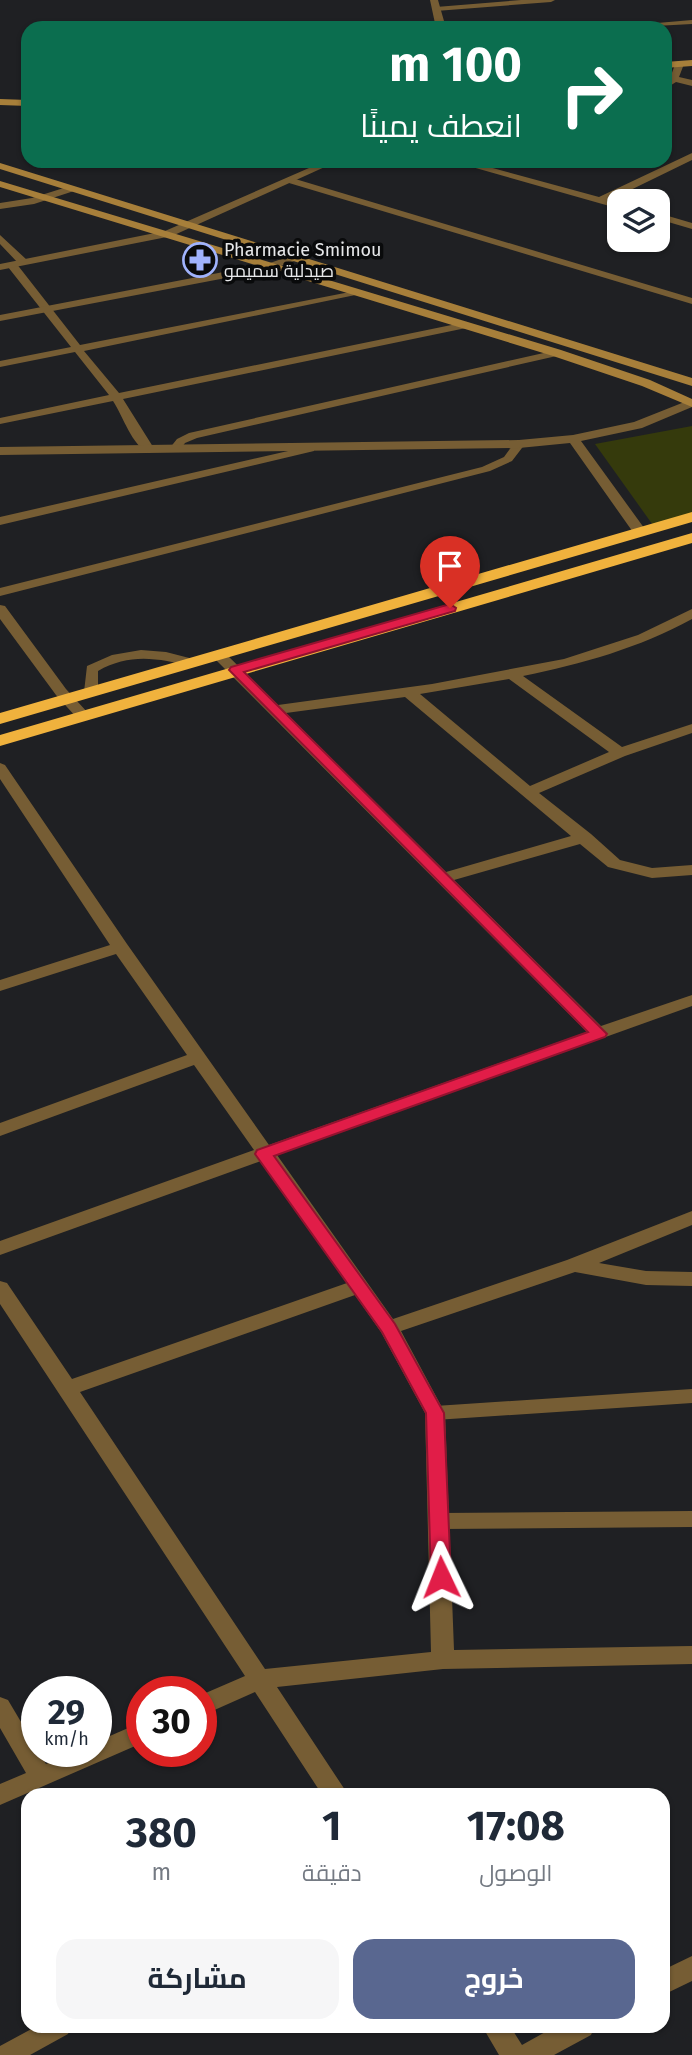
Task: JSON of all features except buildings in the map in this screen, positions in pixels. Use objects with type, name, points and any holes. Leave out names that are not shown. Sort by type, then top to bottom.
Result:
[{"type":"highway","points":[[0,719],[692,517]]},
{"type":"highway","points":[[0,741],[692,538]]},
{"type":"street","points":[[672,64],[692,63]]},
{"type":"street","points":[[679,64],[674,79],[692,83]]},
{"type":"street","points":[[0,102],[21,103]]},
{"type":"street","points":[[672,166],[692,156]]},
{"type":"street","points":[[0,166],[692,383]]},
{"type":"street","points":[[0,267],[168,234],[319,168]]},
{"type":"street","points":[[480,168],[607,202]]},
{"type":"street","points":[[491,171],[497,168]]},
{"type":"street","points":[[601,200],[667,168]]},
{"type":"street","points":[[0,184],[558,353],[646,383],[692,403]]},
{"type":"street","points":[[0,206],[46,197],[70,189]]},
{"type":"street","points":[[670,220],[692,226]]},
{"type":"street","points":[[0,318],[273,267],[293,258]]},
{"type":"street","points":[[466,326],[483,317]]},
{"type":"street","points":[[0,451],[310,449],[519,444],[573,439],[638,425],[692,403]]},
{"type":"street","points":[[573,439],[640,532]]},
{"type":"street","points":[[0,609],[66,699],[83,716]]},
{"type":"street","points":[[274,710],[409,693],[599,654],[662,632],[692,613]]},
{"type":"street","points":[[219,656],[599,1034]]},
{"type":"street","points":[[511,674],[620,753]]},
{"type":"street","points":[[409,693],[614,864],[631,870],[669,874],[692,870]]},
{"type":"street","points":[[529,792],[620,753],[692,728]]},
{"type":"street","points":[[0,768],[263,1154],[389,1328],[435,1413],[443,1660]]},
{"type":"street","points":[[443,878],[584,837]]},
{"type":"street","points":[[0,986],[120,947]]},
{"type":"street","points":[[0,1248],[692,1000]]},
{"type":"street","points":[[0,1130],[197,1058]]},
{"type":"street","points":[[389,1328],[574,1265],[692,1218]]},
{"type":"street","points":[[574,1265],[646,1278],[692,1279]]},
{"type":"street","points":[[67,1389],[358,1286]]},
{"type":"street","points":[[0,1288],[332,1788]]},
{"type":"street","points":[[217,1699],[261,1679],[443,1660],[692,1655]]},
{"type":"street","points":[[0,1706],[40,1776]]},
{"type":"street","points":[[0,1795],[126,1739]]},
{"type":"street","points":[[670,1979],[692,1968]]},
{"type":"street","points":[[500,2033],[514,2055]]},
{"type":"street","points":[[529,2055],[569,2033]]},
{"type":"lane","points":[[435,5],[551,0]]},
{"type":"lane","points":[[672,24],[692,22]]},
{"type":"lane","points":[[292,181],[692,301]]},
{"type":"lane","points":[[0,238],[18,263],[45,311],[117,399],[138,437],[149,450]]},
{"type":"lane","points":[[0,364],[360,293]]},
{"type":"lane","points":[[0,421],[466,326]]},
{"type":"lane","points":[[175,449],[181,441],[193,435],[558,353]]},
{"type":"lane","points":[[0,592],[486,469],[508,459],[519,444]]},
{"type":"lane","points":[[0,522],[310,449]]},
{"type":"lane","points":[[91,692],[92,669],[123,655],[163,654],[192,663]]},
{"type":"lane","points":[[435,1413],[692,1396]]},
{"type":"lane","points":[[439,1521],[692,1519]]},
{"type":"lane","points":[[7,2055],[47,2033]]},
{"type":"green space","points":[[692,426],[692,517],[655,528],[595,444]]},
{"type":"place","name":"Pharmacie Smimou صيدلية سميمو","points":[[200,260]]},
{"type":"route","points":[[441,1577],[435,1413],[389,1328],[263,1154],[599,1034],[235,670],[450,608]]}]
